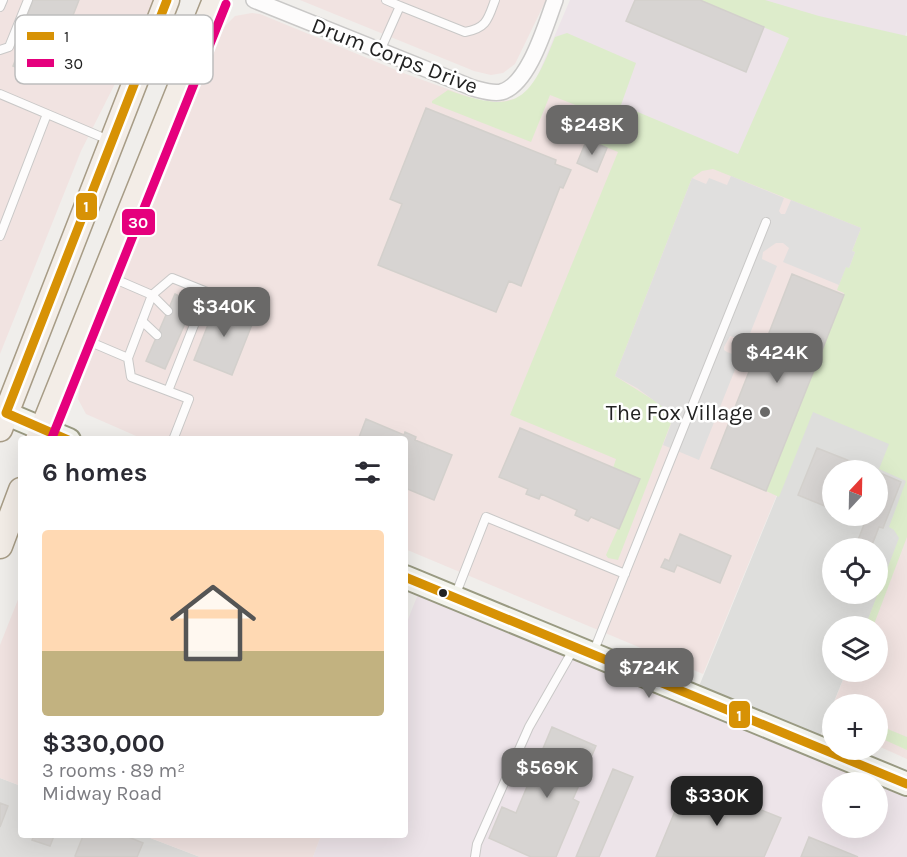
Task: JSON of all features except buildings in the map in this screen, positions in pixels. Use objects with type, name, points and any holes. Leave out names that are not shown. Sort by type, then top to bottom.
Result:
[{"type":"main road","points":[[161,15],[167,0]]},
{"type":"main road","points":[[209,15],[215,0]]},
{"type":"main road","points":[[134,84],[2,418],[40,434],[181,84]]},
{"type":"main road","points":[[0,546],[18,498]]},
{"type":"main road","points":[[408,578],[907,784]]},
{"type":"street","name":"Drum Corps Drive","points":[[254,0],[487,92],[501,92],[513,86],[528,66],[555,0]]},
{"type":"lane","points":[[0,8],[3,0]]},
{"type":"lane","points":[[22,15],[28,0]]},
{"type":"lane","points":[[386,0],[465,32],[476,30],[486,22],[495,0]]},
{"type":"lane","points":[[380,51],[399,6]]},
{"type":"lane","points":[[0,50],[9,47],[15,32]]},
{"type":"lane","points":[[0,94],[112,141]]},
{"type":"lane","points":[[0,236],[47,114]]},
{"type":"lane","points":[[476,857],[477,844],[529,727],[584,651],[625,574],[766,222]]},
{"type":"lane","points":[[104,274],[152,295],[168,311]]},
{"type":"lane","points":[[168,391],[207,292],[172,278],[152,295],[128,358],[131,377],[189,399],[175,436]]},
{"type":"lane","points":[[142,321],[158,335]]},
{"type":"lane","points":[[183,328],[189,336]]},
{"type":"lane","points":[[78,336],[128,358]]},
{"type":"lane","points":[[173,350],[181,358]]},
{"type":"lane","points":[[454,597],[486,517],[625,574]]},
{"type":"shaded area","points":[[0,0],[154,0],[147,15],[15,15],[15,84],[115,84],[81,151],[0,354]]},
{"type":"shaded area","points":[[300,0],[546,0],[515,64],[503,73],[491,75],[474,71]]},
{"type":"shaded area","points":[[570,0],[907,0],[907,31],[837,199],[537,77]]},
{"type":"shaded area","points":[[260,14],[406,74],[481,101],[497,102],[514,99],[526,93],[533,86],[537,77],[889,223],[703,674],[408,550],[408,436],[136,436],[86,414],[78,399],[82,375],[199,84],[213,84],[213,50],[219,35],[235,16]]},
{"type":"shaded area","points":[[731,176],[784,198],[779,211],[781,214],[785,214],[791,200],[861,228],[852,251],[855,252],[849,268],[846,267],[839,285],[783,262],[789,248],[783,243],[776,243],[763,252],[762,259],[777,266],[747,341],[730,336],[724,347],[727,352],[740,357],[699,460],[663,445],[671,424],[668,411],[637,388],[615,376],[692,178],[706,184],[709,178],[727,185]]},
{"type":"shaded area","points":[[889,223],[907,230],[907,523],[888,570],[888,538],[822,538],[822,604],[874,604],[869,616],[822,616],[822,682],[842,682],[837,694],[822,694],[822,731],[816,746],[695,696]]},
{"type":"shaded area","points":[[907,523],[907,759],[888,750],[888,694],[837,694],[842,682],[888,682],[888,616],[869,616],[874,604],[888,604],[888,570]]},
{"type":"shaded area","points":[[422,584],[822,749],[822,760],[849,760],[878,772],[822,772],[822,838],[888,838],[888,776],[907,784],[907,857],[313,857],[320,838],[408,838],[408,619]]},
{"type":"shaded area","points":[[18,600],[18,785],[0,778],[0,645]]},
{"type":"shaded area","points":[[0,778],[18,785],[18,838],[150,838],[200,857],[0,857]]},
{"type":"shaded area","points":[[150,838],[320,838],[313,857],[200,857]]},
{"type":"green space","points":[[700,0],[765,0],[819,16],[907,36],[907,537],[888,587],[888,567],[899,538],[889,527],[906,481],[888,473],[888,460],[883,460],[889,444],[813,412],[779,497],[766,491],[844,293],[837,290],[846,266],[849,268],[855,252],[852,251],[861,228],[713,169],[702,171],[692,178],[615,376],[663,406],[666,410],[663,417],[671,423],[618,560],[608,558],[606,555],[640,479],[613,468],[616,459],[510,415],[618,152],[587,139],[596,113],[550,95],[531,142],[432,103],[448,90],[471,98],[490,101],[505,101],[518,97],[528,89],[537,76],[555,37],[567,33],[636,63],[621,105],[738,154],[789,38]]},
{"type":"green space","points":[[874,604],[882,604],[877,616],[869,616]]},
{"type":"green space","points":[[888,729],[907,737],[907,750],[888,741]]},
{"type":"transit line","name":"1","points":[[161,15],[167,0]]},
{"type":"transit line","name":"30","points":[[213,36],[226,4]]},
{"type":"transit line","name":"1","points":[[6,413],[134,84]]},
{"type":"transit line","name":"30","points":[[53,436],[194,84]]},
{"type":"transit line","name":"1","points":[[6,413],[59,436]]},
{"type":"transit line","name":"1","points":[[408,578],[907,784]]},
{"type":"place","name":"The Fox Village","points":[[765,412]]}]
